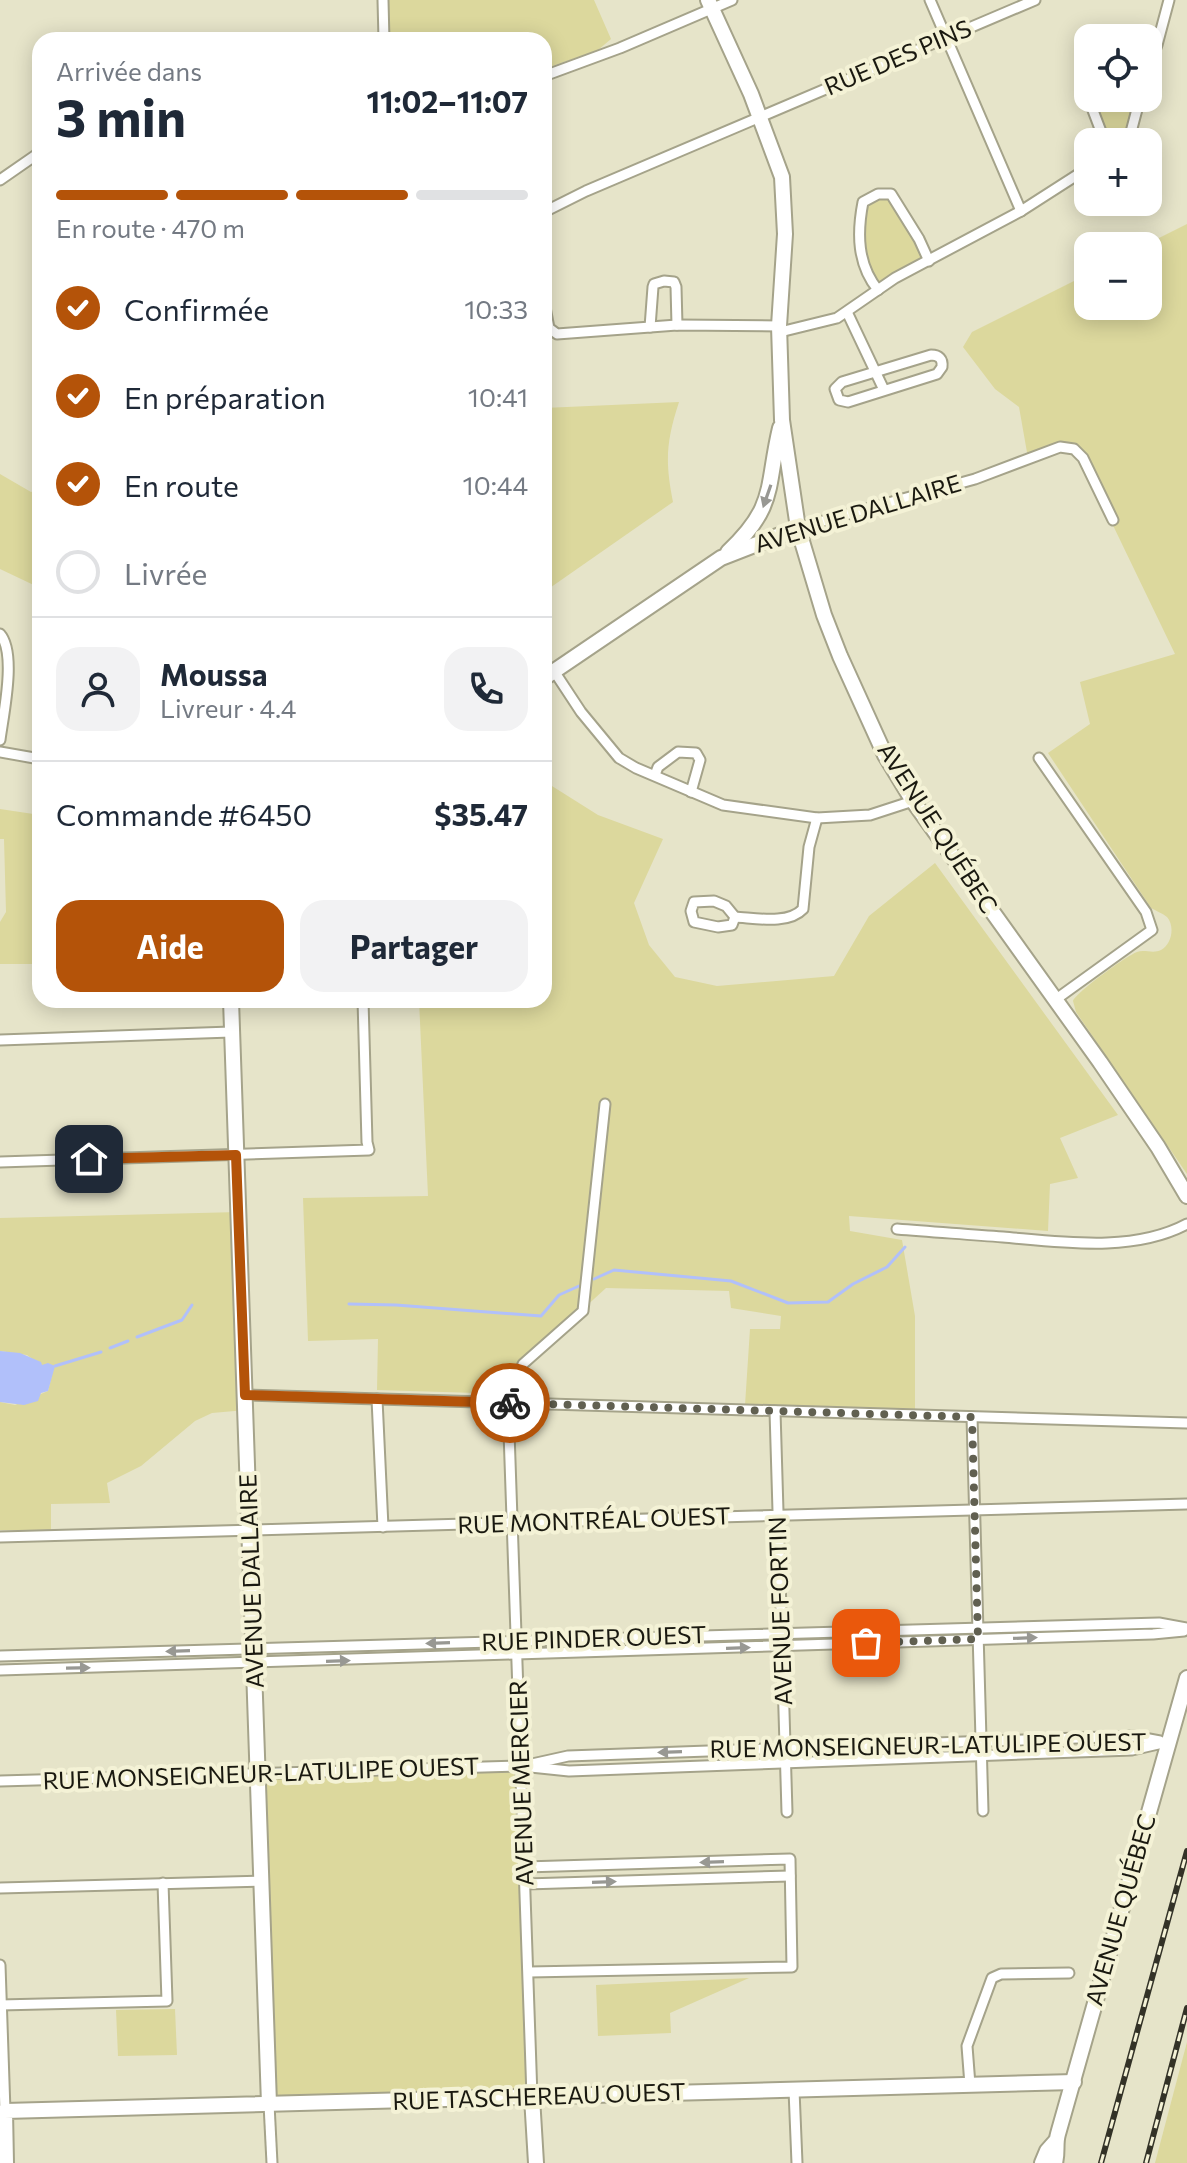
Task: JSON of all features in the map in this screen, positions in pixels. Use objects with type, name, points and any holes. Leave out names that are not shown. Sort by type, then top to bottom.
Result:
[{"type":"street","points":[[383,0],[384,32]]},
{"type":"street","points":[[552,73],[620,48],[710,4],[732,0]]},
{"type":"street","points":[[930,0],[1021,211]]},
{"type":"street","name":"RUE DES PINS","points":[[552,208],[575,195],[1035,0]]},
{"type":"street","points":[[1162,26],[1169,0]]},
{"type":"street","name":"AVENUE QUÉBEC","points":[[710,4],[760,116],[782,177],[785,234],[780,329],[782,420],[798,528],[824,615],[840,656],[874,732],[913,801],[1158,1147],[1187,1196]]},
{"type":"street","points":[[0,180],[32,158]]},
{"type":"street","points":[[552,330],[557,334],[605,332],[677,325],[780,329],[826,322],[847,312],[895,278],[1021,211],[1074,177]]},
{"type":"street","points":[[878,290],[869,279],[861,256],[859,222],[863,202],[878,194],[891,194],[929,261]]},
{"type":"street","points":[[650,327],[653,287],[664,281],[674,282],[676,287],[677,325]]},
{"type":"street","points":[[847,312],[884,390]]},
{"type":"street","points":[[931,355],[938,356],[942,361],[937,374],[884,390],[842,402],[835,389],[839,383],[931,355]]},
{"type":"street","points":[[721,558],[755,524],[765,506],[772,483],[782,420]]},
{"type":"street","name":"AVENUE DALLAIRE","points":[[552,672],[721,558],[798,528],[975,479],[1050,450],[1068,446],[1078,451],[1113,520]]},
{"type":"street","points":[[0,634],[5,643],[8,677],[0,740]]},
{"type":"street","points":[[552,678],[608,747],[628,763],[723,805],[817,818],[870,815],[913,801]]},
{"type":"street","points":[[0,752],[32,758]]},
{"type":"street","points":[[655,775],[663,762],[678,752],[696,753],[700,760],[691,792]]},
{"type":"street","points":[[1039,758],[1146,912],[1152,930],[1055,1000]]},
{"type":"street","points":[[735,917],[728,927],[700,924],[694,922],[691,906],[694,902],[719,901],[735,917],[787,918],[803,909],[809,847],[817,818]]},
{"type":"street","name":"AVENUE DALLAIRE","points":[[231,1008],[272,2163]]},
{"type":"street","points":[[0,1162],[369,1150],[363,1008]]},
{"type":"street","points":[[0,1040],[231,1032]]},
{"type":"street","points":[[508,1403],[523,1364],[583,1311],[605,1104]]},
{"type":"street","points":[[897,1229],[1064,1243],[1106,1243],[1154,1235],[1187,1224]]},
{"type":"street","points":[[245,1395],[1187,1423]]},
{"type":"street","points":[[377,1399],[383,1527]]},
{"type":"street","name":"AVENUE MERCIER","points":[[508,1403],[536,2163]]},
{"type":"street","name":"AVENUE FORTIN","points":[[775,1411],[787,1812]]},
{"type":"street","points":[[972,1417],[983,1811]]},
{"type":"street","name":"RUE MONTRÉAL OUEST","points":[[0,1537],[1187,1504]]},
{"type":"street","name":"RUE PINDER OUEST","points":[[0,1656],[782,1633],[1153,1634],[1187,1630]]},
{"type":"street","name":"RUE PINDER OUEST","points":[[0,1670],[782,1646],[978,1633]]},
{"type":"street","name":"AVENUE QUÉBEC","points":[[1042,2163],[1055,2142],[1074,2082],[1187,1678]]},
{"type":"street","name":"RUE MONSEIGNEUR-LATULIPE OUEST","points":[[521,1766],[568,1756],[1133,1736],[1167,1742]]},
{"type":"street","name":"RUE MONSEIGNEUR-LATULIPE OUEST","points":[[0,1781],[521,1766],[569,1771],[1132,1750],[1167,1742]]},
{"type":"street","points":[[525,1867],[790,1859],[792,1967],[529,1972]]},
{"type":"street","points":[[526,1884],[790,1876]]},
{"type":"street","points":[[0,1888],[262,1881]]},
{"type":"street","points":[[1,2005],[167,2001],[163,1883]]},
{"type":"street","points":[[0,1965],[2,2111],[6,2163]]},
{"type":"street","points":[[970,2085],[967,2046],[992,1978],[1001,1974],[1069,1973]]},
{"type":"street","name":"RUE TASCHEREAU OUEST","points":[[2,2111],[1074,2082]]},
{"type":"street","points":[[794,2090],[797,2163]]},
{"type":"street","name":"AVENUE QUÉBEC","points":[[1055,2142],[1058,2152],[1055,2163]]},
{"type":"shaded area","points":[[389,0],[594,0],[611,39],[598,50],[552,66],[552,32],[389,32]]},
{"type":"shaded area","points":[[1095,112],[1135,112],[1130,128],[1101,128]]},
{"type":"shaded area","points":[[891,194],[929,261],[878,290],[864,260],[861,213],[863,202]]},
{"type":"shaded area","points":[[1187,224],[1187,1174],[1076,1012],[1073,1001],[1131,955],[1165,947],[1170,939],[1171,925],[1167,917],[1151,908],[1048,753],[1090,724],[1080,682],[1175,654],[1081,459],[1065,451],[1028,458],[1019,407],[995,389],[963,347],[972,332],[1074,281],[1074,320],[1162,320],[1162,236]]},
{"type":"shaded area","points":[[679,402],[668,452],[673,502],[552,586],[552,408]]},
{"type":"shaded area","points":[[0,474],[32,492],[32,584],[0,569]]},
{"type":"shaded area","points":[[552,786],[598,815],[663,839],[634,903],[649,945],[675,977],[717,986],[834,976],[869,916],[935,863],[1118,1115],[1060,1138],[1078,1178],[1050,1184],[1048,1231],[849,1216],[850,1231],[902,1240],[915,1316],[915,1409],[745,1405],[750,1329],[780,1329],[781,1316],[731,1308],[729,1291],[606,1288],[523,1364],[511,1394],[377,1390],[378,1339],[308,1341],[303,1198],[428,1196],[419,1008],[552,1008]]},
{"type":"shaded area","points":[[0,809],[32,814],[32,964],[0,964],[0,922],[6,912],[4,839],[0,839]]},
{"type":"shaded area","points":[[239,1212],[246,1410],[212,1413],[195,1421],[141,1466],[107,1483],[110,1503],[51,1504],[51,1530],[0,1530],[0,1402],[15,1405],[48,1391],[52,1375],[46,1365],[42,1366],[27,1355],[0,1351],[0,1218]]},
{"type":"shaded area","points":[[519,1770],[532,2097],[273,2100],[262,1779]]},
{"type":"shaded area","points":[[749,1978],[670,2013],[671,2033],[598,2036],[596,1985]]},
{"type":"shaded area","points":[[175,2009],[177,2055],[118,2056],[116,2010]]},
{"type":"shaded area","points":[[1187,2042],[1187,2163],[1155,2163]]},
{"type":"water","points":[[0,1351],[20,1353],[42,1365],[48,1363],[55,1366],[48,1391],[41,1393],[38,1401],[24,1405],[0,1402]]},
{"type":"waterway","points":[[594,1279],[614,1270],[731,1281],[788,1303],[828,1302],[853,1284],[887,1267],[905,1247]]},
{"type":"waterway","points":[[349,1304],[541,1316],[559,1295],[579,1286]]},
{"type":"waterway","points":[[137,1337],[182,1320],[192,1305]]},
{"type":"waterway","points":[[110,1348],[128,1341]]},
{"type":"waterway","points":[[55,1366],[101,1352]]},
{"type":"railway","points":[[1101,2163],[1187,1851]]},
{"type":"railway","points":[[1146,2163],[1187,2008]]},
{"type":"way so far","points":[[510,1403],[972,1417],[978,1639],[866,1643]]},
{"type":"route","points":[[89,1159],[236,1155],[245,1395],[510,1403]]}]
